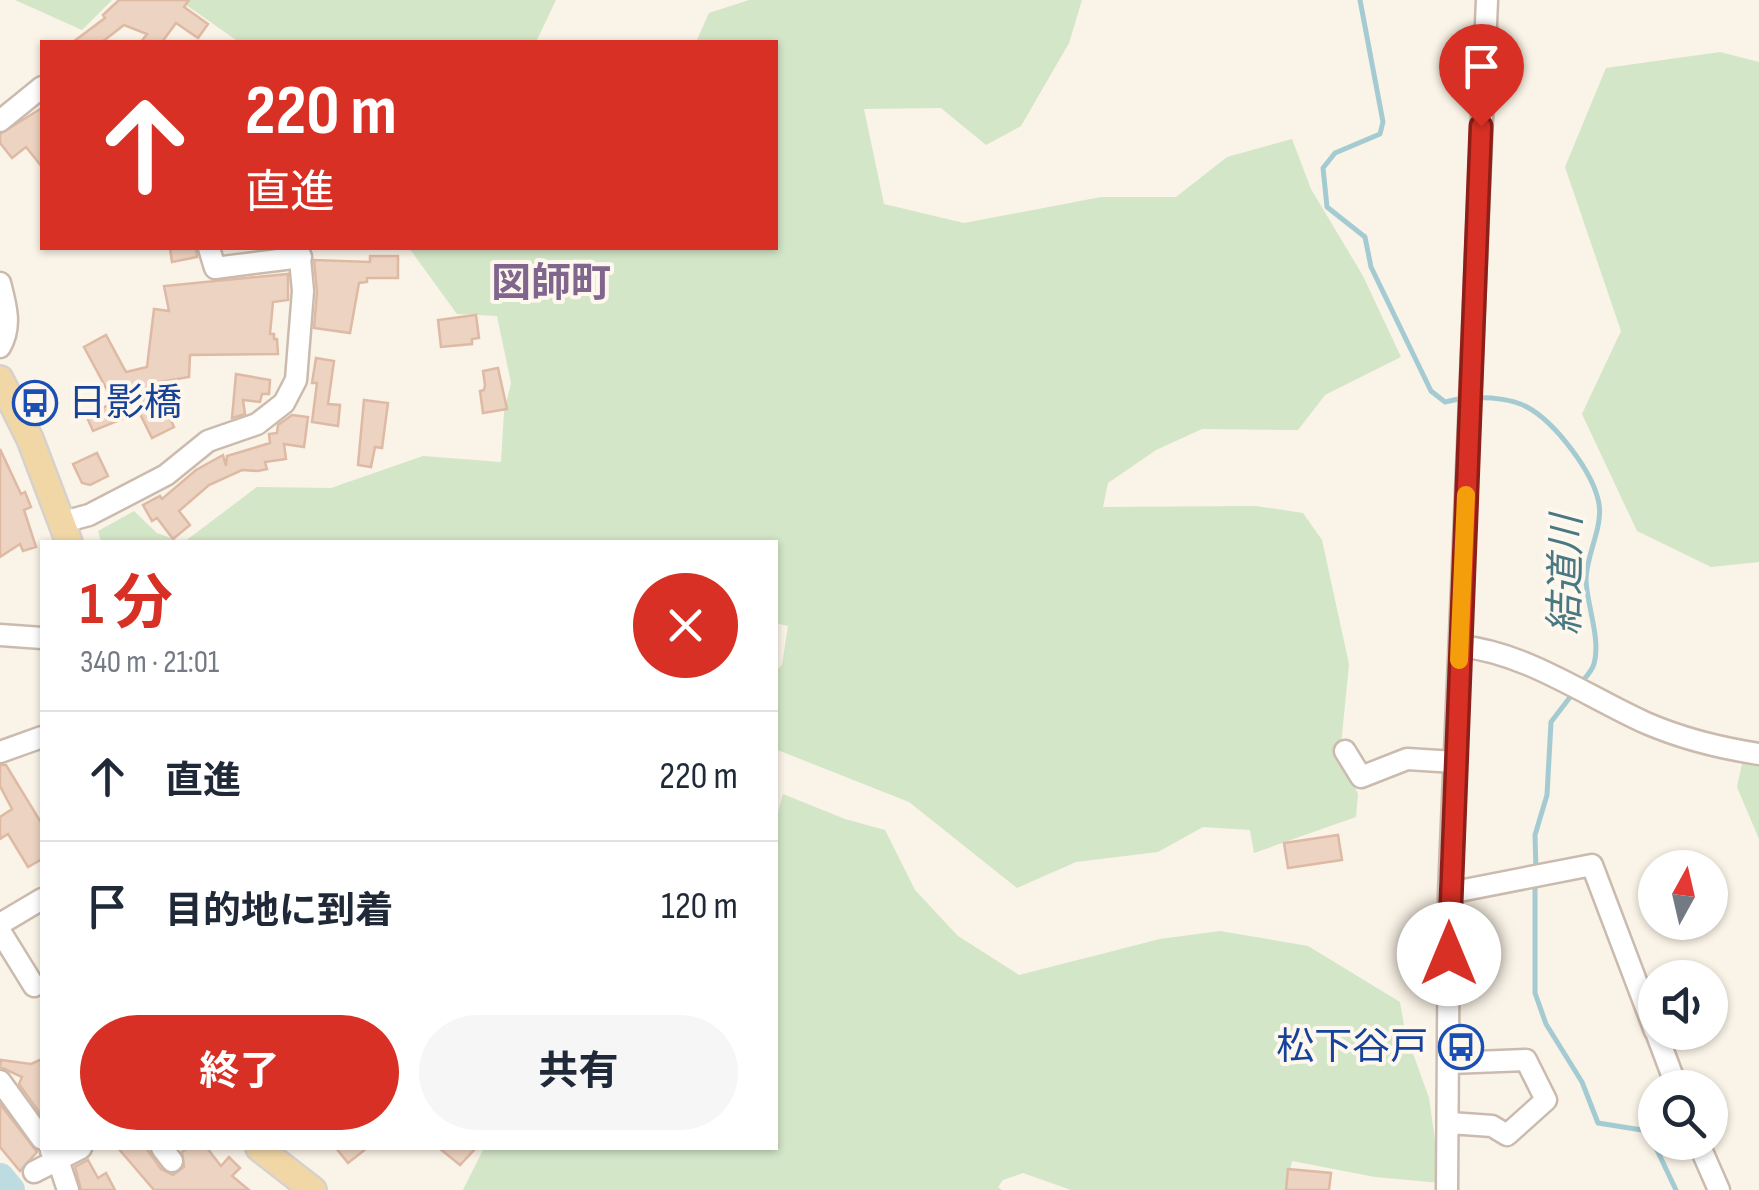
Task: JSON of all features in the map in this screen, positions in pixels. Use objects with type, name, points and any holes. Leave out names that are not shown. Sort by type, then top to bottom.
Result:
[{"type":"main road","points":[[0,378],[30,439],[66,532]]},
{"type":"main road","points":[[262,1150],[313,1190]]},
{"type":"street","points":[[1447,1190],[1449,893],[1487,0]]},
{"type":"street","points":[[0,121],[40,90]]},
{"type":"street","points":[[66,532],[89,514],[166,474],[208,441],[256,424],[284,403],[296,380],[304,291],[300,252],[215,268],[209,250]]},
{"type":"street","points":[[0,283],[8,322],[7,335],[0,347]]},
{"type":"street","points":[[0,635],[40,638]]},
{"type":"street","points":[[1460,646],[1504,656],[1680,736],[1759,754]]},
{"type":"street","points":[[0,752],[40,738]]},
{"type":"street","points":[[1346,751],[1361,777],[1408,759],[1454,762]]},
{"type":"street","points":[[1449,893],[1592,866],[1638,987]]},
{"type":"street","points":[[34,986],[0,927],[40,901]]},
{"type":"street","points":[[1450,1063],[1526,1060],[1546,1100],[1507,1135],[1492,1126],[1450,1123]]},
{"type":"street","points":[[0,1080],[40,1136]]},
{"type":"street","points":[[34,1172],[53,1154],[68,1190]]},
{"type":"street","points":[[1706,1160],[1719,1190]]},
{"type":"green space","points":[[15,0],[112,0],[82,30]]},
{"type":"green space","points":[[179,0],[556,0],[537,40],[236,40]]},
{"type":"green space","points":[[749,0],[1082,0],[1069,43],[1021,126],[986,145],[941,108],[864,109],[884,204],[964,223],[1101,197],[1176,197],[1227,157],[1292,139],[1311,189],[1363,276],[1401,357],[1325,395],[1298,430],[1202,429],[1156,450],[1108,483],[1103,507],[1256,506],[1303,513],[1322,540],[1349,664],[1340,755],[1358,794],[1356,817],[1254,853],[1250,830],[1203,827],[1158,852],[1076,862],[1017,888],[909,802],[778,750],[778,669],[788,626],[778,624],[778,540],[187,540],[257,487],[331,488],[423,456],[501,462],[504,412],[511,383],[497,316],[457,314],[410,250],[778,250],[778,40],[697,40],[709,13]]},
{"type":"green space","points":[[1720,52],[1759,62],[1759,562],[1711,567],[1637,531],[1582,414],[1621,331],[1565,167],[1606,68]]},
{"type":"green space","points":[[134,511],[157,533],[176,540],[100,540],[98,531]]},
{"type":"green space","points":[[1759,756],[1759,839],[1737,787],[1742,764]]},
{"type":"green space","points":[[783,794],[885,830],[915,890],[958,936],[1019,975],[1160,939],[1220,931],[1308,946],[1400,1002],[1405,1031],[1429,1098],[1441,1183],[1375,1177],[1292,1161],[1286,1190],[1071,1190],[1023,1173],[1003,1180],[998,1187],[1002,1190],[463,1190],[483,1150],[778,1150],[778,813]]},
{"type":"building","points":[[119,0],[189,0],[184,7],[208,24],[198,38],[176,23],[163,40],[142,40],[147,34],[124,25],[105,40],[76,40],[105,18],[103,15]]},
{"type":"building","points":[[40,109],[40,164],[26,147],[12,158],[0,143],[0,134]]},
{"type":"building","points":[[170,250],[196,250],[197,257],[172,262]]},
{"type":"building","points":[[370,256],[398,256],[398,278],[367,278],[367,282],[359,283],[350,333],[314,328],[314,260],[370,262]]},
{"type":"building","points":[[288,274],[288,300],[273,302],[270,334],[277,339],[278,354],[190,355],[189,377],[154,383],[161,412],[166,410],[174,427],[152,438],[139,412],[93,431],[86,415],[114,403],[84,347],[106,335],[126,372],[147,367],[154,309],[169,311],[164,286]]},
{"type":"building","points":[[476,315],[479,338],[472,339],[472,344],[441,347],[438,320]]},
{"type":"building","points":[[316,358],[334,361],[328,404],[340,405],[338,426],[312,422]]},
{"type":"building","points":[[498,368],[507,409],[483,413],[483,371]]},
{"type":"building","points":[[236,374],[270,380],[269,394],[262,394],[260,402],[243,400],[245,414],[232,418]]},
{"type":"building","points":[[364,400],[388,403],[382,448],[375,447],[371,467],[358,465]]},
{"type":"building","points":[[292,415],[308,417],[304,447],[284,444],[286,459],[265,462],[267,469],[242,470],[209,485],[179,511],[190,525],[173,539],[157,518],[152,521],[143,505],[160,496],[162,499],[196,470],[223,455],[226,466],[227,456],[270,443],[269,434],[277,433],[278,425]]},
{"type":"building","points":[[0,449],[31,507],[24,510],[36,547],[23,551],[20,544],[0,557]]},
{"type":"building","points":[[97,453],[108,476],[90,485],[82,483],[73,464]]},
{"type":"building","points":[[0,765],[6,765],[40,821],[40,860],[28,867],[8,834],[0,839],[0,817],[12,809],[0,786]]},
{"type":"building","points":[[1338,835],[1342,860],[1288,868],[1284,843]]},
{"type":"building","points":[[1,1060],[31,1064],[40,1060],[40,1113],[19,1084],[22,1077],[0,1067]]},
{"type":"building","points":[[0,1104],[37,1152],[20,1171],[0,1147]]},
{"type":"building","points":[[120,1150],[147,1150],[161,1169],[173,1175],[184,1167],[182,1152],[209,1150],[221,1166],[229,1157],[240,1168],[232,1176],[249,1190],[154,1190]]},
{"type":"building","points":[[338,1150],[364,1150],[348,1163]]},
{"type":"building","points":[[441,1150],[474,1150],[460,1165]]},
{"type":"building","points":[[88,1160],[98,1178],[106,1173],[115,1190],[81,1190],[75,1167]]},
{"type":"building","points":[[1288,1169],[1331,1173],[1329,1190],[1286,1190]]},
{"type":"waterway","name":"結道川","points":[[1360,0],[1383,122],[1380,134],[1335,153],[1323,168],[1327,207],[1365,237],[1371,267],[1431,391],[1445,402],[1463,398]]},
{"type":"waterway","name":"結道川","points":[[1474,398],[1515,402],[1538,414],[1572,449],[1596,492],[1599,522],[1586,580],[1596,654],[1593,667],[1581,683]]},
{"type":"waterway","name":"結道川","points":[[1536,872],[1535,835],[1547,795],[1551,722],[1574,692]]},
{"type":"waterway","name":"結道川","points":[[1535,882],[1535,993],[1546,1024],[1582,1082],[1598,1123],[1648,1131],[1676,1190]]},
{"type":"waterway","points":[[0,1178],[10,1190]]},
{"type":"slow traffic","points":[[1459,660],[1466,495]]},
{"type":"place","name":"日影橋","points":[[35,403]]},
{"type":"place","name":"松下谷戸","points":[[1461,1047]]},
{"type":"district","name":"図師町","points":[[551,284]]},
{"type":"route","points":[[1449,954],[1481,126]]}]
